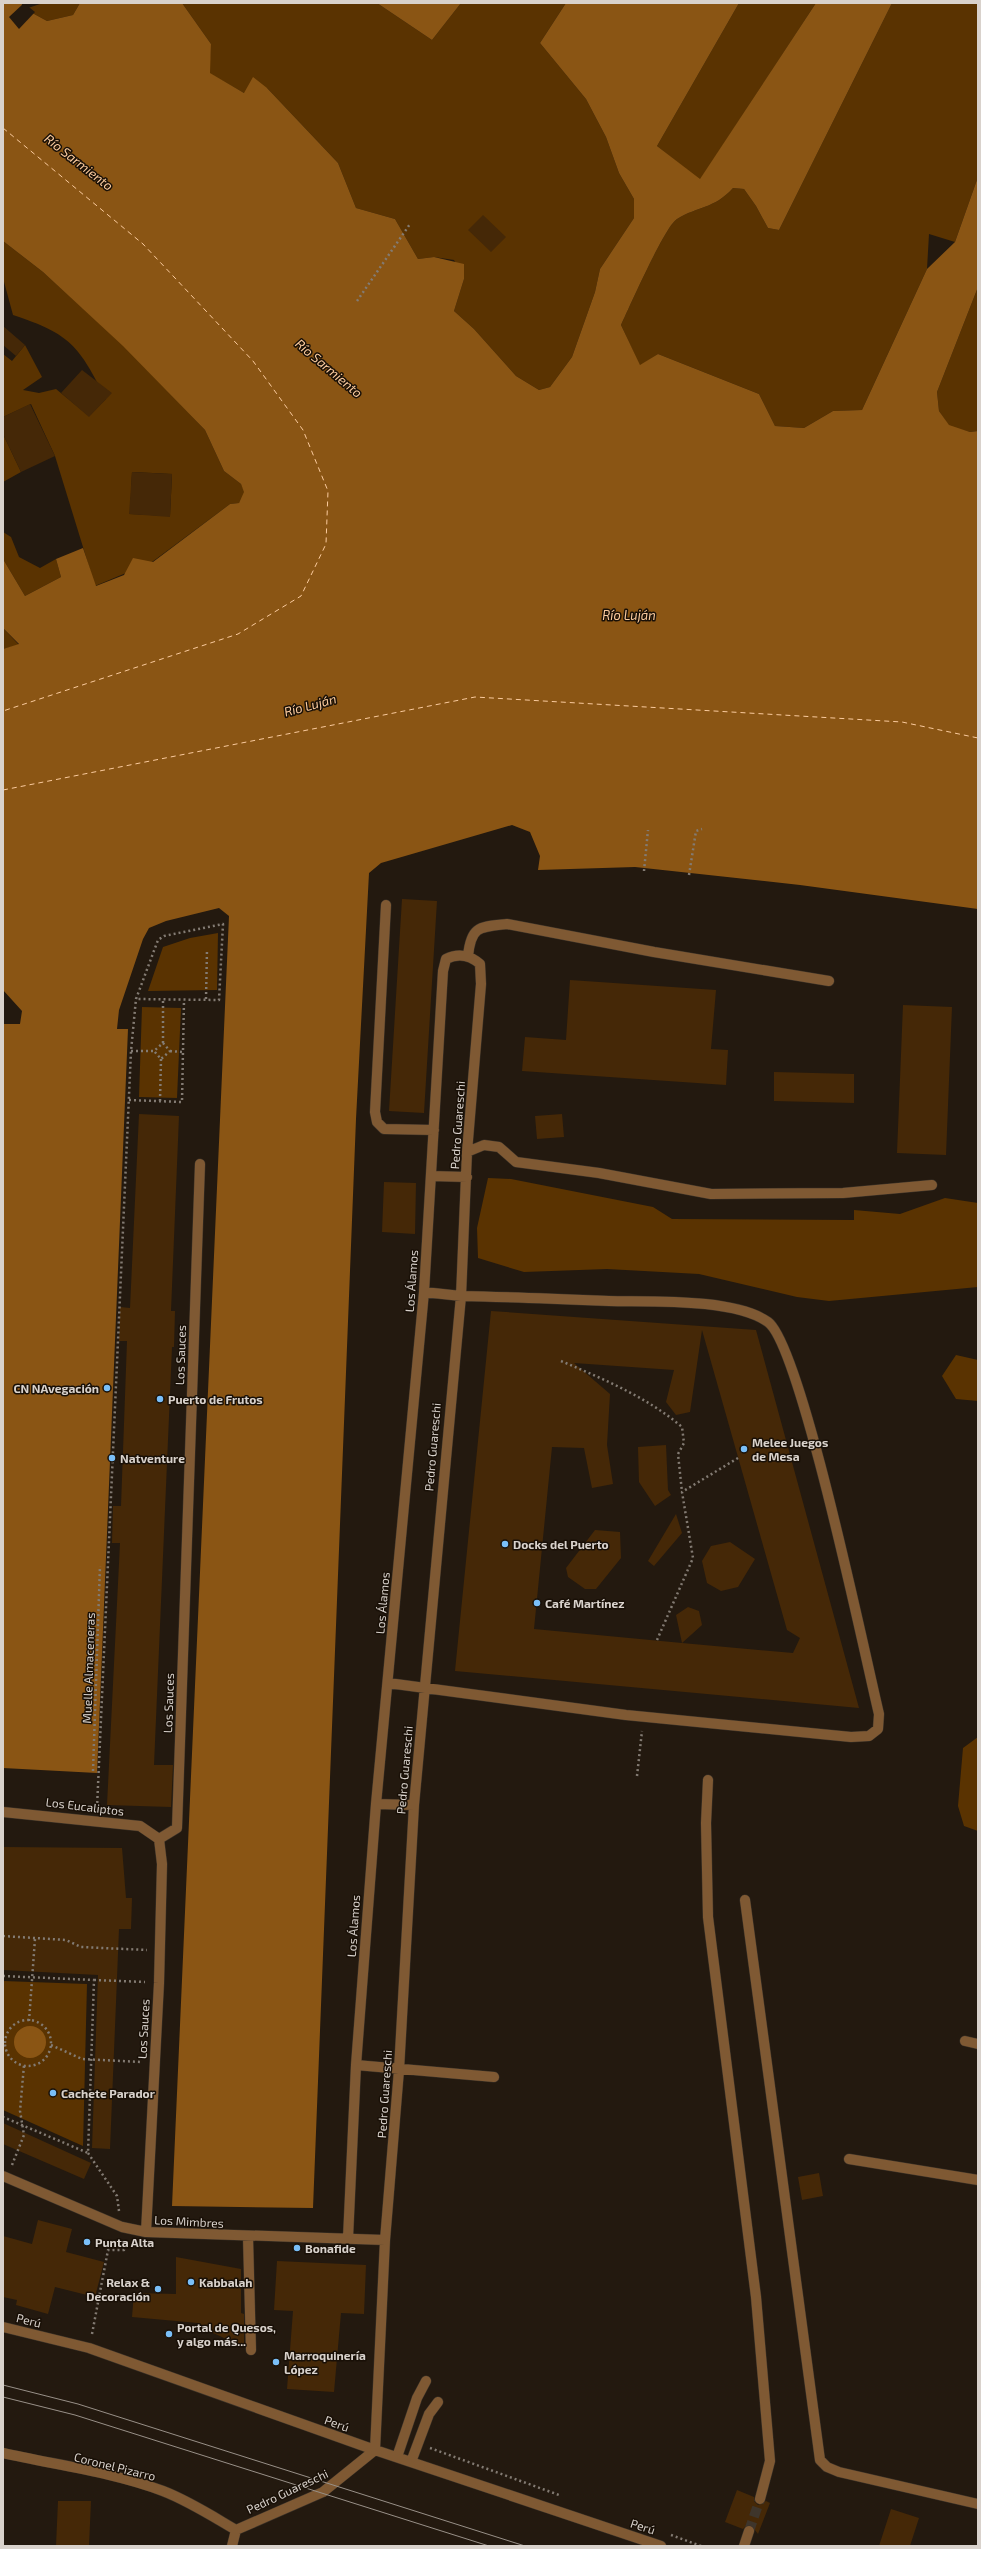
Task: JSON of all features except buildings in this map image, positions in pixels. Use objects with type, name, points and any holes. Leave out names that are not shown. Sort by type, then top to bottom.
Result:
[{"type":"street","points":[[386,905],[375,1112],[377,1122],[384,1129],[434,1130]]},
{"type":"street","points":[[468,956],[470,938],[474,931],[484,927],[507,924],[662,954],[829,981]]},
{"type":"street","name":"Los Álamos","points":[[348,2238],[356,2065],[376,1804],[424,1292],[443,971],[446,959],[454,955],[468,956]]},
{"type":"street","name":"Pedro Guareschi","points":[[236,2530],[323,2492],[376,2450],[385,2240],[399,2070],[414,1805],[461,1296],[467,1152],[481,984],[480,964],[468,956]]},
{"type":"street","points":[[467,1152],[484,1146],[499,1147],[516,1162],[599,1173],[712,1194],[843,1192],[932,1185]]},
{"type":"street","name":"Los Sauces","points":[[146,2232],[159,1983],[162,1864],[160,1839],[177,1828],[200,1164]]},
{"type":"street","points":[[431,1176],[467,1177]]},
{"type":"street","points":[[388,1683],[424,1689],[643,1716],[851,1737],[869,1736],[878,1729],[879,1714],[821,1470],[788,1356],[770,1323],[737,1309],[696,1304],[461,1296],[424,1292]]},
{"type":"street","points":[[708,1780],[706,1823],[708,1917],[756,2297],[770,2461],[760,2499]]},
{"type":"street","points":[[376,1804],[414,1805]]},
{"type":"street","name":"Los Eucaliptos","points":[[3,1812],[140,1826],[160,1839]]},
{"type":"street","points":[[745,1900],[820,2460],[827,2467],[840,2472],[978,2504]]},
{"type":"street","points":[[965,2041],[978,2044]]},
{"type":"street","points":[[356,2065],[494,2078]]},
{"type":"street","points":[[849,2159],[978,2180]]},
{"type":"street","name":"Los Mimbres","points":[[5,2177],[122,2227],[146,2232],[248,2237],[385,2240]]},
{"type":"street","points":[[248,2237],[252,2350]]},
{"type":"street","name":"Perú","points":[[3,2327],[89,2348],[376,2450],[662,2546]]},
{"type":"street","points":[[397,2457],[417,2398],[426,2381]]},
{"type":"street","points":[[412,2462],[429,2414],[438,2402]]},
{"type":"street","name":"Coronel Pizarro","points":[[3,2453],[126,2480],[163,2491],[197,2507],[236,2530]]},
{"type":"street","points":[[232,2546],[236,2530]]},
{"type":"street","points":[[744,2546],[749,2531]]},
{"type":"path","points":[[357,301],[410,224]]},
{"type":"path","points":[[689,875],[696,831],[702,829]]},
{"type":"path","points":[[644,871],[648,830]]},
{"type":"path","points":[[96,1821],[131,1051],[136,1000],[158,940],[164,936],[223,924],[219,1000],[136,1000]]},
{"type":"path","points":[[206,1000],[207,949]]},
{"type":"path","points":[[164,1000],[163,1043],[170,1051],[183,1052]]},
{"type":"path","points":[[129,1100],[182,1102],[184,1000]]},
{"type":"path","points":[[131,1051],[154,1051],[163,1043]]},
{"type":"path","points":[[154,1051],[161,1059],[160,1101]]},
{"type":"path","points":[[161,1059],[170,1051]]},
{"type":"path","points":[[561,1362],[617,1386],[665,1412],[682,1427],[684,1443],[678,1454],[682,1492],[693,1558],[657,1640]]},
{"type":"path","points":[[682,1492],[738,1458]]},
{"type":"path","name":"Muelle Almaceneras","points":[[93,1771],[100,1566]]},
{"type":"path","points":[[637,1776],[643,1716]]},
{"type":"path","points":[[3,1936],[66,1940],[81,1947],[159,1950]]},
{"type":"path","points":[[29,2021],[35,1938]]},
{"type":"path","points":[[3,1976],[33,1976],[159,1983]]},
{"type":"path","points":[[88,2153],[90,2060],[94,1980]]},
{"type":"path","points":[[29,2021],[40,2023],[45,2028],[49,2034],[51,2045],[42,2061],[36,2064],[24,2065],[14,2061],[9,2055],[4,2040],[12,2027],[18,2023],[29,2021]]},
{"type":"path","points":[[51,2045],[90,2060],[155,2063]]},
{"type":"path","points":[[5,2177],[24,2135],[24,2126],[20,2111],[24,2065]]},
{"type":"path","points":[[3,2117],[88,2153],[117,2196],[124,2250],[108,2250],[89,2348]]},
{"type":"path","points":[[418,2444],[567,2498]]},
{"type":"path","points":[[663,2533],[700,2546]]},
{"type":"shaded area","points":[[43,3],[80,3],[73,15],[47,21],[25,9]]},
{"type":"shaded area","points":[[182,3],[377,3],[432,40],[461,3],[566,3],[540,43],[586,99],[606,137],[619,173],[634,199],[634,218],[600,269],[595,292],[572,357],[550,387],[539,390],[516,376],[474,329],[454,311],[464,279],[454,260],[434,257],[418,259],[395,219],[356,208],[338,163],[267,88],[244,93],[209,73],[211,44]]},
{"type":"shaded area","points":[[739,3],[816,3],[700,180],[657,146]]},
{"type":"shaded area","points":[[892,3],[978,3],[978,177],[955,242],[929,234],[927,269],[862,410],[833,411],[804,428],[775,426],[759,394],[658,354],[640,366],[621,325],[656,251],[671,225],[677,219],[719,200],[733,188],[744,189],[756,206],[768,228],[779,230]]},
{"type":"shaded area","points":[[3,241],[43,272],[124,346],[205,430],[224,471],[241,484],[245,492],[239,503],[230,504],[152,562],[95,586],[55,456],[31,404],[3,417],[3,354],[12,361],[25,345],[42,377],[23,390],[39,393],[56,389],[89,416],[106,399],[88,366],[71,344],[61,336],[48,329],[13,315],[3,278]],"holes":[[[132,472],[172,474],[170,516],[130,514]]]},
{"type":"shaded area","points":[[978,287],[978,431],[970,432],[949,426],[939,411],[937,392]]},
{"type":"shaded area","points":[[3,434],[21,472],[3,482]]},
{"type":"shaded area","points":[[3,532],[11,537],[19,557],[40,568],[56,559],[61,577],[25,596],[3,559]]},
{"type":"shaded area","points":[[3,628],[19,645],[3,649]]},
{"type":"shaded area","points":[[218,933],[217,990],[148,991],[163,947],[190,938]]},
{"type":"shaded area","points":[[142,1007],[181,1008],[177,1098],[139,1097]]},
{"type":"shaded area","points":[[488,1178],[511,1179],[653,1207],[672,1219],[854,1220],[854,1210],[900,1214],[945,1198],[978,1203],[978,1287],[829,1301],[797,1297],[699,1274],[607,1269],[524,1272],[478,1258],[477,1228]]},
{"type":"shaded area","points":[[956,1355],[978,1360],[978,1401],[956,1399],[942,1376]]},
{"type":"shaded area","points":[[978,1737],[978,1831],[964,1826],[958,1806],[963,1748]]},
{"type":"shaded area","points":[[3,1981],[87,1984],[83,2146],[3,2110]]},
{"type":"water","points":[[3,3],[21,3],[25,9],[47,21],[73,15],[80,3],[182,3],[211,44],[210,73],[244,93],[253,77],[267,88],[338,163],[356,208],[395,219],[418,259],[434,257],[464,264],[464,279],[454,311],[474,329],[516,376],[539,390],[550,387],[572,357],[595,292],[600,269],[634,218],[634,199],[619,173],[606,137],[586,99],[540,43],[566,3],[739,3],[657,146],[700,179],[816,3],[892,3],[779,230],[768,228],[756,206],[744,189],[733,188],[726,195],[712,204],[677,219],[671,225],[656,251],[621,325],[640,365],[658,354],[759,394],[775,426],[804,428],[833,411],[862,410],[927,269],[955,242],[978,177],[978,287],[937,392],[939,411],[949,425],[970,432],[978,431],[978,909],[800,885],[635,867],[538,870],[540,856],[530,832],[512,825],[381,863],[369,873],[356,1119],[313,2208],[172,2206],[229,916],[219,908],[166,921],[149,928],[143,939],[119,1010],[117,1029],[128,1029],[97,1773],[3,1768],[3,1024],[20,1024],[22,1011],[3,990],[3,649],[19,644],[3,628],[3,559],[25,596],[61,577],[56,559],[83,548],[96,586],[124,575],[133,558],[153,562],[230,504],[239,503],[244,492],[241,484],[224,471],[205,430],[123,346],[43,272],[3,241]]},
{"type":"water","points":[[377,3],[461,3],[432,40]]},
{"type":"water","points":[[27,2026],[33,2026],[43,2033],[46,2042],[45,2048],[39,2055],[33,2058],[27,2058],[17,2051],[14,2045],[14,2039],[21,2029]]},
{"type":"pier","points":[[24,3],[35,12],[19,29],[9,17]]},
{"type":"ferry route","points":[[3,128],[143,244],[253,361],[303,430],[328,491],[326,544],[301,596],[238,634],[3,711]]},
{"type":"ferry route","points":[[3,790],[475,697],[902,722],[978,738]]},
{"type":"tunnel","points":[[749,2531],[760,2499]]},
{"type":"tram line","points":[[3,2385],[78,2404],[525,2546]]},
{"type":"tram line","points":[[3,2397],[75,2415],[489,2546]]},
{"type":"place","name":"CN NAvegación","points":[[107,1388]]},
{"type":"place","name":"Puerto de Frutos","points":[[160,1399]]},
{"type":"place","name":"Melee Juegos de Mesa","points":[[744,1449]]},
{"type":"place","name":"Natventure","points":[[112,1458]]},
{"type":"place","name":"Docks del Puerto","points":[[505,1544]]},
{"type":"place","name":"Café Martínez","points":[[537,1603]]},
{"type":"place","name":"Cachete Parador","points":[[53,2093]]},
{"type":"place","name":"Punta Alta","points":[[87,2242]]},
{"type":"place","name":"Bonafide","points":[[297,2248]]},
{"type":"place","name":"Kabbalah","points":[[191,2282]]},
{"type":"place","name":"Relax & Decoración","points":[[158,2289]]},
{"type":"place","name":"Portal de Quesos, y algo más...","points":[[169,2334]]},
{"type":"place","name":"Marroquinería López","points":[[276,2362]]},
{"type":"water label","name":"Río Sarmiento","points":[[79,162]]},
{"type":"water label","name":"Río Sarmiento","points":[[329,368]]},
{"type":"water label","name":"Río Luján","points":[[629,615]]},
{"type":"water label","name":"Río Luján","points":[[310,705]]}]
